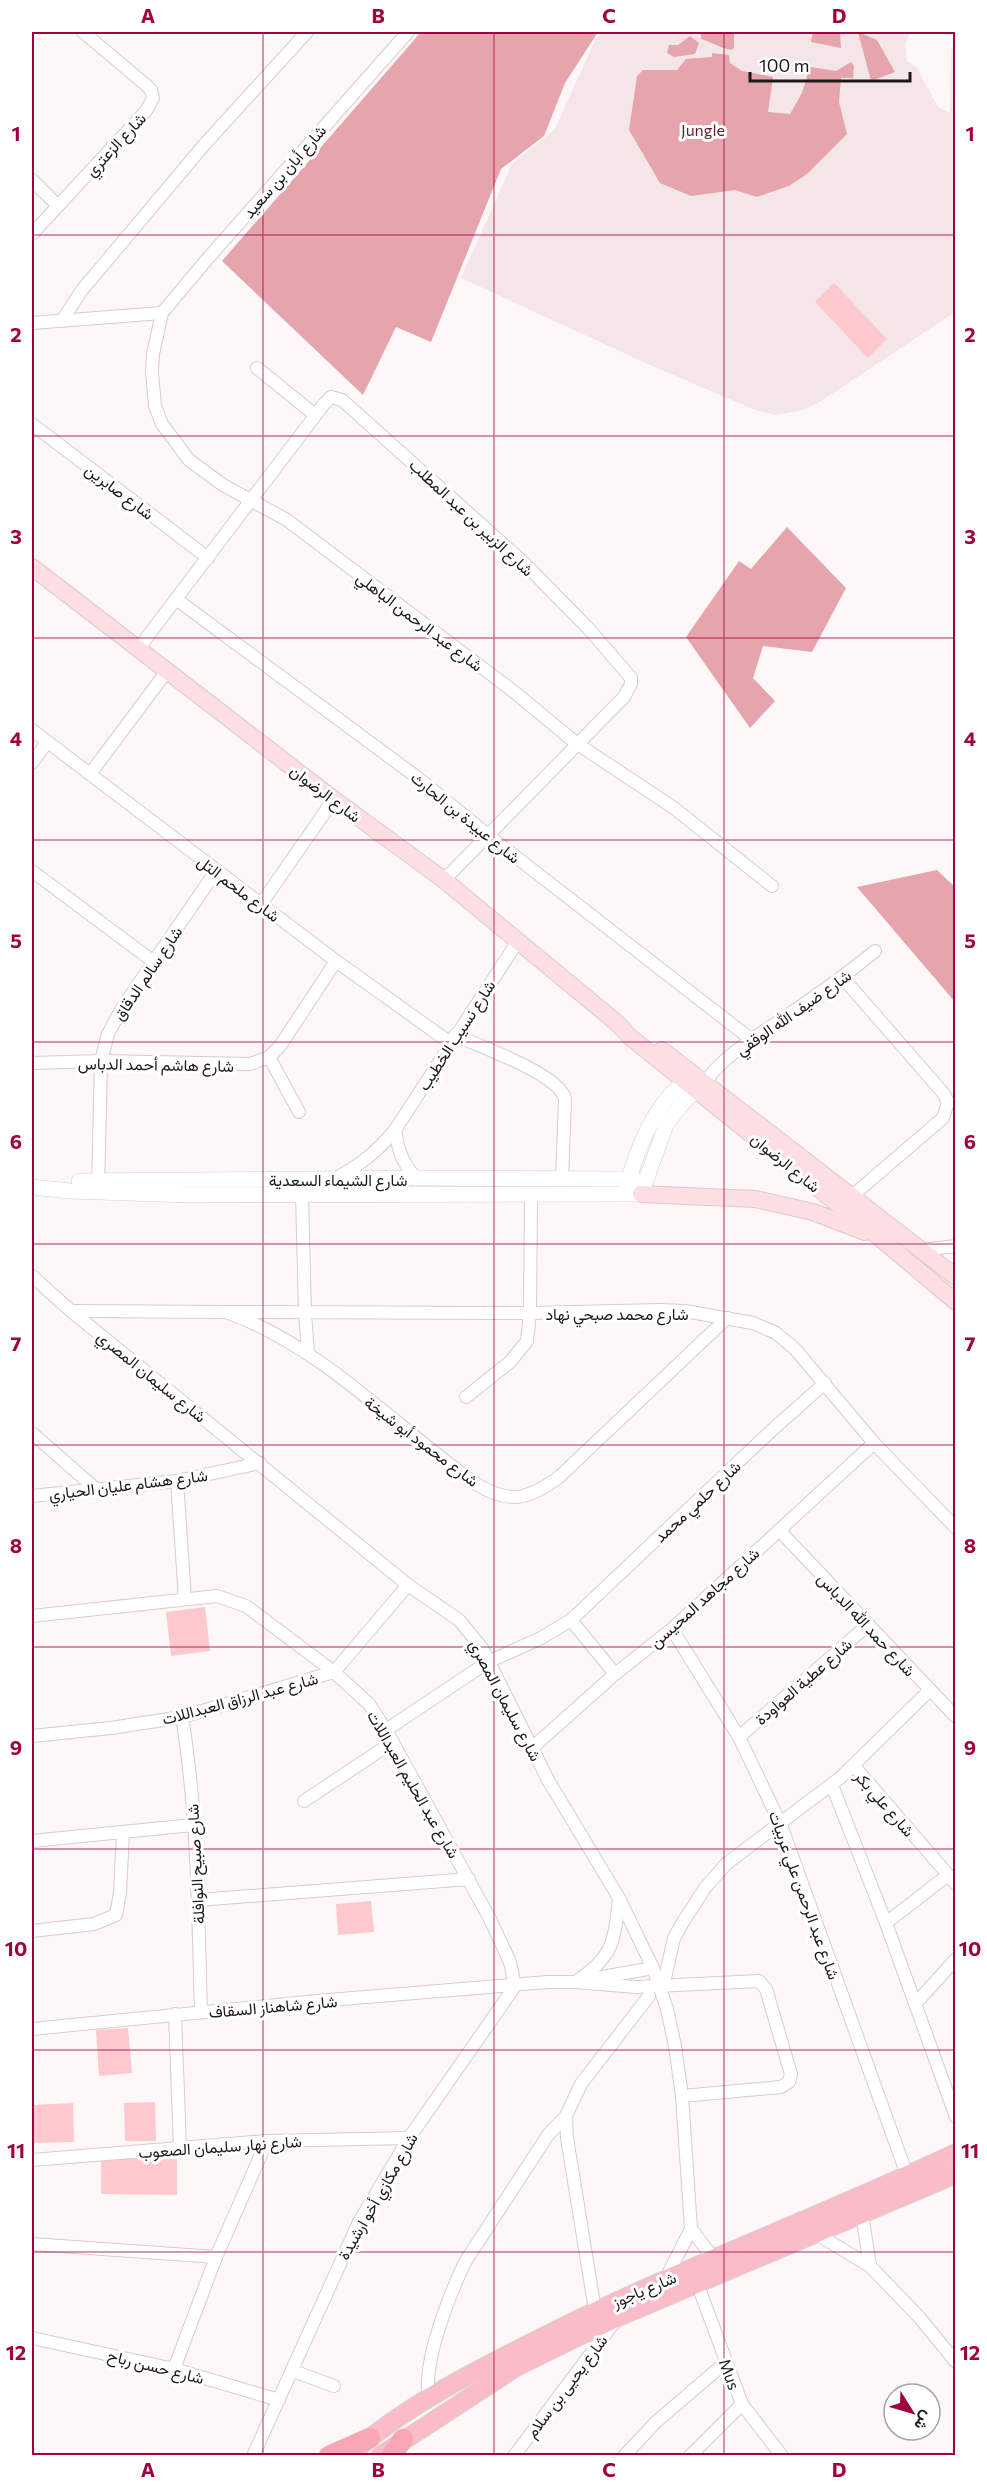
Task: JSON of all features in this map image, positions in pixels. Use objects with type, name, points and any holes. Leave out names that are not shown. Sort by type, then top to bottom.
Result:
[{"type":"highway","points":[[329,2456],[369,2438]]},
{"type":"highway","points":[[391,2456],[403,2439]]},
{"type":"main road","name":"شارع الرضوان","points":[[32,567],[334,799],[444,880],[617,1023],[635,1030],[852,1196]]},
{"type":"main road","name":"شارع الرضوان","points":[[699,1080],[956,1302]]},
{"type":"main road","points":[[635,1187],[755,1199],[813,1212],[880,1238]]},
{"type":"main road","points":[[852,1196],[955,1276]]},
{"type":"main road","name":"شارع ياجوز","points":[[349,2456],[369,2438],[429,2399],[486,2366],[595,2310],[956,2153]]},
{"type":"main road","name":"شارع ياجوز","points":[[380,2456],[516,2367],[618,2317],[956,2174]]},
{"type":"street","name":"شارع الزعتري","points":[[32,234],[134,126],[150,106],[153,98],[151,90],[146,85],[83,32]]},
{"type":"street","points":[[63,320],[82,290],[204,145],[307,32]]},
{"type":"street","name":"شارع أبان بن سعيد","points":[[162,313],[208,257],[408,32]]},
{"type":"street","points":[[32,180],[57,205]]},
{"type":"street","points":[[32,323],[162,313]]},
{"type":"street","name":"شارع عبد الرحمن الباهلي","points":[[162,313],[153,354],[154,406],[162,424],[189,460],[223,485],[266,506],[297,527],[513,691],[576,743],[674,808],[772,886]]},
{"type":"street","points":[[257,368],[315,415]]},
{"type":"street","name":"شارع الزبير بن عبد المطلب","points":[[138,649],[315,415],[331,397],[342,400],[523,562],[626,671],[631,684],[624,696],[444,880]]},
{"type":"street","name":"شارع صابرين","points":[[32,424],[208,558]]},
{"type":"street","name":"شارع عبيدة بن الحارث","points":[[176,599],[418,778],[489,836],[752,1040]]},
{"type":"street","points":[[90,774],[166,671]]},
{"type":"street","name":"شارع ملحم التل","points":[[32,730],[336,961],[452,1039],[521,1062],[561,1090],[565,1100],[562,1179]]},
{"type":"street","points":[[32,763],[47,742]]},
{"type":"street","points":[[261,904],[334,799]]},
{"type":"street","points":[[32,871],[154,962]]},
{"type":"street","name":"شارع سالم الدقاق","points":[[98,1187],[101,1061],[108,1034],[114,1021],[216,871]]},
{"type":"street","name":"شارع نسيب الخطيب","points":[[334,1179],[371,1156],[395,1130],[518,940]]},
{"type":"street","name":"شارع ضيف الله الوقفي","points":[[635,1187],[655,1132],[661,1105],[843,978],[875,951]]},
{"type":"street","points":[[299,1113],[269,1057],[280,1046],[336,961]]},
{"type":"street","points":[[843,978],[944,1094],[948,1102],[943,1118],[852,1196]]},
{"type":"street","name":"شارع هاشم أحمد الدباس","points":[[32,1063],[101,1061],[242,1065],[269,1057]]},
{"type":"street","points":[[395,1130],[403,1162],[416,1178]]},
{"type":"street","name":"شارع الشيماء السعدية","points":[[32,1188],[416,1178],[562,1179],[635,1187]]},
{"type":"street","name":"شارع الشيماء السعدية","points":[[32,1179],[190,1195],[531,1195],[635,1187]]},
{"type":"street","points":[[302,1194],[304,1313],[308,1353]]},
{"type":"street","points":[[466,1398],[523,1348],[530,1332],[531,1195]]},
{"type":"street","points":[[922,1250],[956,1246]]},
{"type":"street","name":"شارع سليمان المصري","points":[[32,1275],[71,1311],[408,1585],[459,1620],[471,1632],[548,1780],[619,1898],[653,1968],[667,2009],[682,2096],[691,2229]]},
{"type":"street","name":"شارع محمد صبحي نهاد","points":[[226,1312],[530,1313],[659,1310],[753,1323],[776,1333],[795,1348],[874,1443],[956,1528]]},
{"type":"street","name":"شارع محمود أبو شيخة","points":[[71,1311],[226,1312],[261,1326],[308,1353],[469,1479],[492,1493],[513,1498],[530,1494],[558,1478],[727,1318]]},
{"type":"street","name":"شارع حلمي محمد","points":[[386,1730],[488,1662],[541,1638],[571,1620],[825,1383]]},
{"type":"street","points":[[32,1433],[98,1490]]},
{"type":"street","name":"شارع مجاهد المحيسن","points":[[532,1748],[615,1674],[672,1629],[874,1443]]},
{"type":"street","name":"شارع هشام عليان الحياري","points":[[32,1496],[177,1480],[260,1463]]},
{"type":"street","points":[[177,1480],[185,1599]]},
{"type":"street","name":"شارع حمد الله الدباس","points":[[779,1530],[956,1717]]},
{"type":"street","name":"شارع عبد الرزاق العبداللات","points":[[32,1736],[111,1728],[182,1717],[334,1672],[408,1585]]},
{"type":"street","name":"شارع عبد الحليم العبداللات","points":[[32,1616],[218,1596],[237,1602],[334,1672],[364,1698],[393,1742],[490,1919],[510,1962],[515,1986]]},
{"type":"street","points":[[571,1620],[615,1674]]},
{"type":"street","name":"شارع عطية العواودة","points":[[739,1737],[867,1625]]},
{"type":"street","name":"شارع عبد الرحمن علي عربيات","points":[[672,1629],[739,1737],[781,1825],[907,2175]]},
{"type":"street","points":[[853,1765],[930,1690]]},
{"type":"street","name":"شارع صبيح النوافلة","points":[[182,1717],[191,1783],[198,1900],[201,2012]]},
{"type":"street","points":[[304,1801],[393,1742]]},
{"type":"street","name":"شارع علي بكر","points":[[659,1986],[665,1978],[674,1938],[705,1888],[742,1850],[781,1825],[832,1785],[853,1765],[952,1880]]},
{"type":"street","points":[[832,1785],[886,1923],[956,2117]]},
{"type":"street","points":[[32,1841],[193,1825]]},
{"type":"street","points":[[32,1931],[94,1924],[116,1916],[120,1893],[123,1832]]},
{"type":"street","points":[[198,1900],[469,1879]]},
{"type":"street","points":[[886,1923],[952,1880]]},
{"type":"street","points":[[575,1982],[603,1961],[612,1945],[619,1898]]},
{"type":"street","points":[[915,2004],[956,1959]]},
{"type":"street","points":[[515,1986],[575,1982],[653,1968]]},
{"type":"street","points":[[575,1982],[636,1987],[759,1982],[766,1989],[791,2074],[789,2082],[781,2087],[682,2096]]},
{"type":"street","name":"شارع شاهناز السقاف","points":[[32,2029],[175,2014],[515,1986]]},
{"type":"street","name":"شارع مكازي أخو ارشيدة","points":[[253,2456],[293,2371],[343,2252],[377,2190],[409,2138],[515,1986]]},
{"type":"street","points":[[636,1987],[667,2009]]},
{"type":"street","points":[[429,2399],[427,2375],[455,2284],[465,2262],[548,2135],[566,2116],[581,2084],[649,1996]]},
{"type":"street","points":[[175,2014],[180,2147]]},
{"type":"street","points":[[566,2116],[567,2138],[595,2310]]},
{"type":"street","name":"شارع نهار سليمان الصعوب","points":[[32,2160],[267,2141],[409,2138]]},
{"type":"street","points":[[174,2369],[216,2257],[267,2141]]},
{"type":"street","points":[[862,2214],[870,2266]]},
{"type":"street","points":[[665,2280],[691,2229],[714,2259]]},
{"type":"street","points":[[815,2233],[870,2266],[919,2317],[956,2362]]},
{"type":"street","points":[[32,2244],[216,2257]]},
{"type":"street","name":"Mus","points":[[697,2283],[742,2404],[782,2456]]},
{"type":"street","name":"شارع يحيى بن سلام","points":[[514,2456],[618,2317]]},
{"type":"street","name":"شارع حسن رباح","points":[[32,2338],[174,2369],[279,2400]]},
{"type":"street","points":[[624,2456],[656,2422],[726,2362]]},
{"type":"street","points":[[293,2371],[334,2386]]},
{"type":"street","points":[[690,2456],[742,2404]]},
{"type":"shaded area","points":[[603,32],[910,32],[905,44],[907,61],[917,68],[938,107],[950,113],[951,49],[955,49],[955,312],[818,403],[800,411],[776,415],[755,410],[650,365],[461,278],[512,164],[555,129],[595,40]]},
{"type":"shaded area","points":[[834,283],[887,339],[868,358],[815,302]]},
{"type":"shaded area","points":[[205,1607],[210,1651],[171,1656],[166,1612]]},
{"type":"shaded area","points":[[371,1901],[374,1932],[338,1935],[336,1904]]},
{"type":"shaded area","points":[[128,2028],[132,2073],[99,2076],[96,2030]]},
{"type":"shaded area","points":[[155,2102],[156,2141],[125,2141],[124,2103]]},
{"type":"shaded area","points":[[73,2103],[74,2142],[32,2143],[32,2105]]},
{"type":"shaded area","points":[[101,2159],[177,2159],[177,2195],[101,2194]]},
{"type":"green space","points":[[421,32],[598,32],[565,83],[544,136],[501,169],[431,342],[396,327],[363,395],[222,261]]},
{"type":"green space","points":[[701,32],[734,32],[734,48],[727,49],[701,39]]},
{"type":"green space","points":[[813,32],[840,32],[841,48],[811,42]]},
{"type":"green space","points":[[858,32],[877,40],[895,72],[871,81]]},
{"type":"green space","points":[[690,36],[699,43],[695,54],[674,57],[667,53],[669,45],[678,45]]},
{"type":"green space","name":"Jungle","points":[[712,53],[729,55],[730,63],[742,71],[773,77],[768,112],[790,114],[802,93],[810,67],[836,71],[851,62],[854,66],[853,78],[841,78],[839,102],[847,134],[807,174],[789,186],[757,197],[735,190],[691,196],[660,183],[629,130],[637,76],[643,70],[677,70],[686,59],[712,57]]},
{"type":"green space","points":[[787,527],[846,588],[812,652],[763,646],[753,678],[775,701],[750,728],[686,637],[739,561],[751,569]]},
{"type":"green space","points":[[937,870],[955,887],[955,1002],[857,887]]}]
